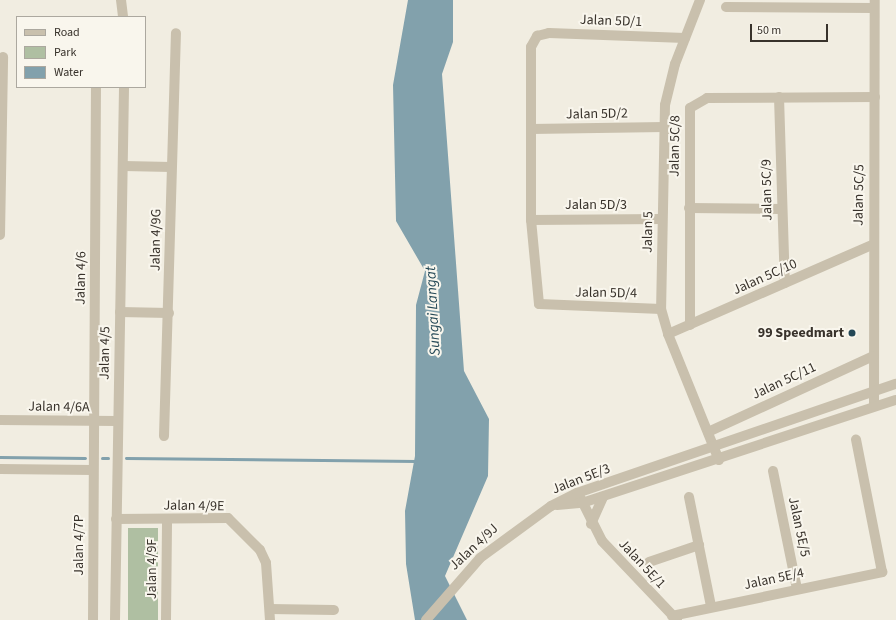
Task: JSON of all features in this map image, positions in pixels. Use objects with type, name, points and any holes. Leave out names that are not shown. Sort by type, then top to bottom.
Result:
[{"type":"street","points":[[122,0],[123,16]]},
{"type":"street","name":"Jalan 5","points":[[700,0],[669,82],[664,127],[662,309],[668,334],[719,460]]},
{"type":"street","points":[[726,7],[874,4]]},
{"type":"street","name":"Jalan 5C/5","points":[[874,4],[875,97],[872,245],[874,390]]},
{"type":"street","name":"Jalan 4/9G","points":[[164,436],[176,33]]},
{"type":"street","name":"Jalan 5D/1","points":[[531,129],[531,47],[537,36],[549,33],[685,38]]},
{"type":"street","points":[[0,235],[3,57]]},
{"type":"street","name":"Jalan 4/6","points":[[93,470],[96,88]]},
{"type":"street","name":"Jalan 4/5","points":[[115,620],[117,421],[124,166],[124,88]]},
{"type":"street","name":"Jalan 5C/8","points":[[690,325],[690,108],[707,98],[875,97]]},
{"type":"street","name":"Jalan 5C/9","points":[[780,98],[781,209],[785,283]]},
{"type":"street","name":"Jalan 5D/2","points":[[531,129],[664,127]]},
{"type":"street","points":[[531,129],[531,220]]},
{"type":"street","points":[[124,166],[171,167]]},
{"type":"street","points":[[689,208],[781,209]]},
{"type":"street","name":"Jalan 5D/3","points":[[531,220],[662,219]]},
{"type":"street","name":"Jalan 5D/4","points":[[531,220],[536,292],[539,304],[550,306],[662,309]]},
{"type":"street","name":"Jalan 5C/10","points":[[668,334],[872,245]]},
{"type":"street","points":[[120,312],[168,313]]},
{"type":"street","name":"Jalan 5C/11","points":[[708,432],[873,356]]},
{"type":"street","name":"Jalan 5E/3","points":[[551,506],[577,493],[714,448],[874,390],[896,384]]},
{"type":"street","points":[[874,390],[874,405]]},
{"type":"street","name":"Jalan 5E/3","points":[[551,506],[582,503],[602,497],[719,460],[874,405],[896,400]]},
{"type":"street","name":"Jalan 4/6A","points":[[0,420],[117,421]]},
{"type":"street","name":"Jalan 5E/4","points":[[674,618],[711,606],[882,572],[856,440]]},
{"type":"street","points":[[0,469],[93,470]]},
{"type":"street","name":"Jalan 4/7P","points":[[93,470],[93,620]]},
{"type":"street","name":"Jalan 5E/5","points":[[773,471],[798,589]]},
{"type":"street","name":"Jalan 5E/1","points":[[577,493],[589,520],[627,571],[674,618]]},
{"type":"street","points":[[589,520],[602,497]]},
{"type":"street","points":[[689,497],[711,606]]},
{"type":"street","name":"Jalan 5E/1","points":[[567,504],[589,520]]},
{"type":"street","name":"Jalan 4/9J","points":[[426,620],[480,558],[551,506]]},
{"type":"street","name":"Jalan 4/9E","points":[[116,519],[228,518],[260,550],[266,562],[270,620]]},
{"type":"street","name":"Jalan 4/9F","points":[[166,620],[167,519]]},
{"type":"street","points":[[649,562],[699,545]]},
{"type":"street","points":[[270,609],[334,610]]},
{"type":"green space","points":[[128,528],[158,528],[158,620],[128,620]]},
{"type":"water","name":"Sungai Langat","points":[[408,0],[453,0],[453,42],[442,74],[464,371],[489,419],[488,476],[445,576],[467,620],[415,620],[406,564],[405,511],[415,456],[416,305],[425,271],[396,221],[393,85]]},
{"type":"waterway","points":[[0,457],[85,458]]},
{"type":"waterway","points":[[102,458],[108,458]]},
{"type":"waterway","points":[[126,458],[416,461]]},
{"type":"place","name":"99 Speedmart","points":[[852,333]]}]
